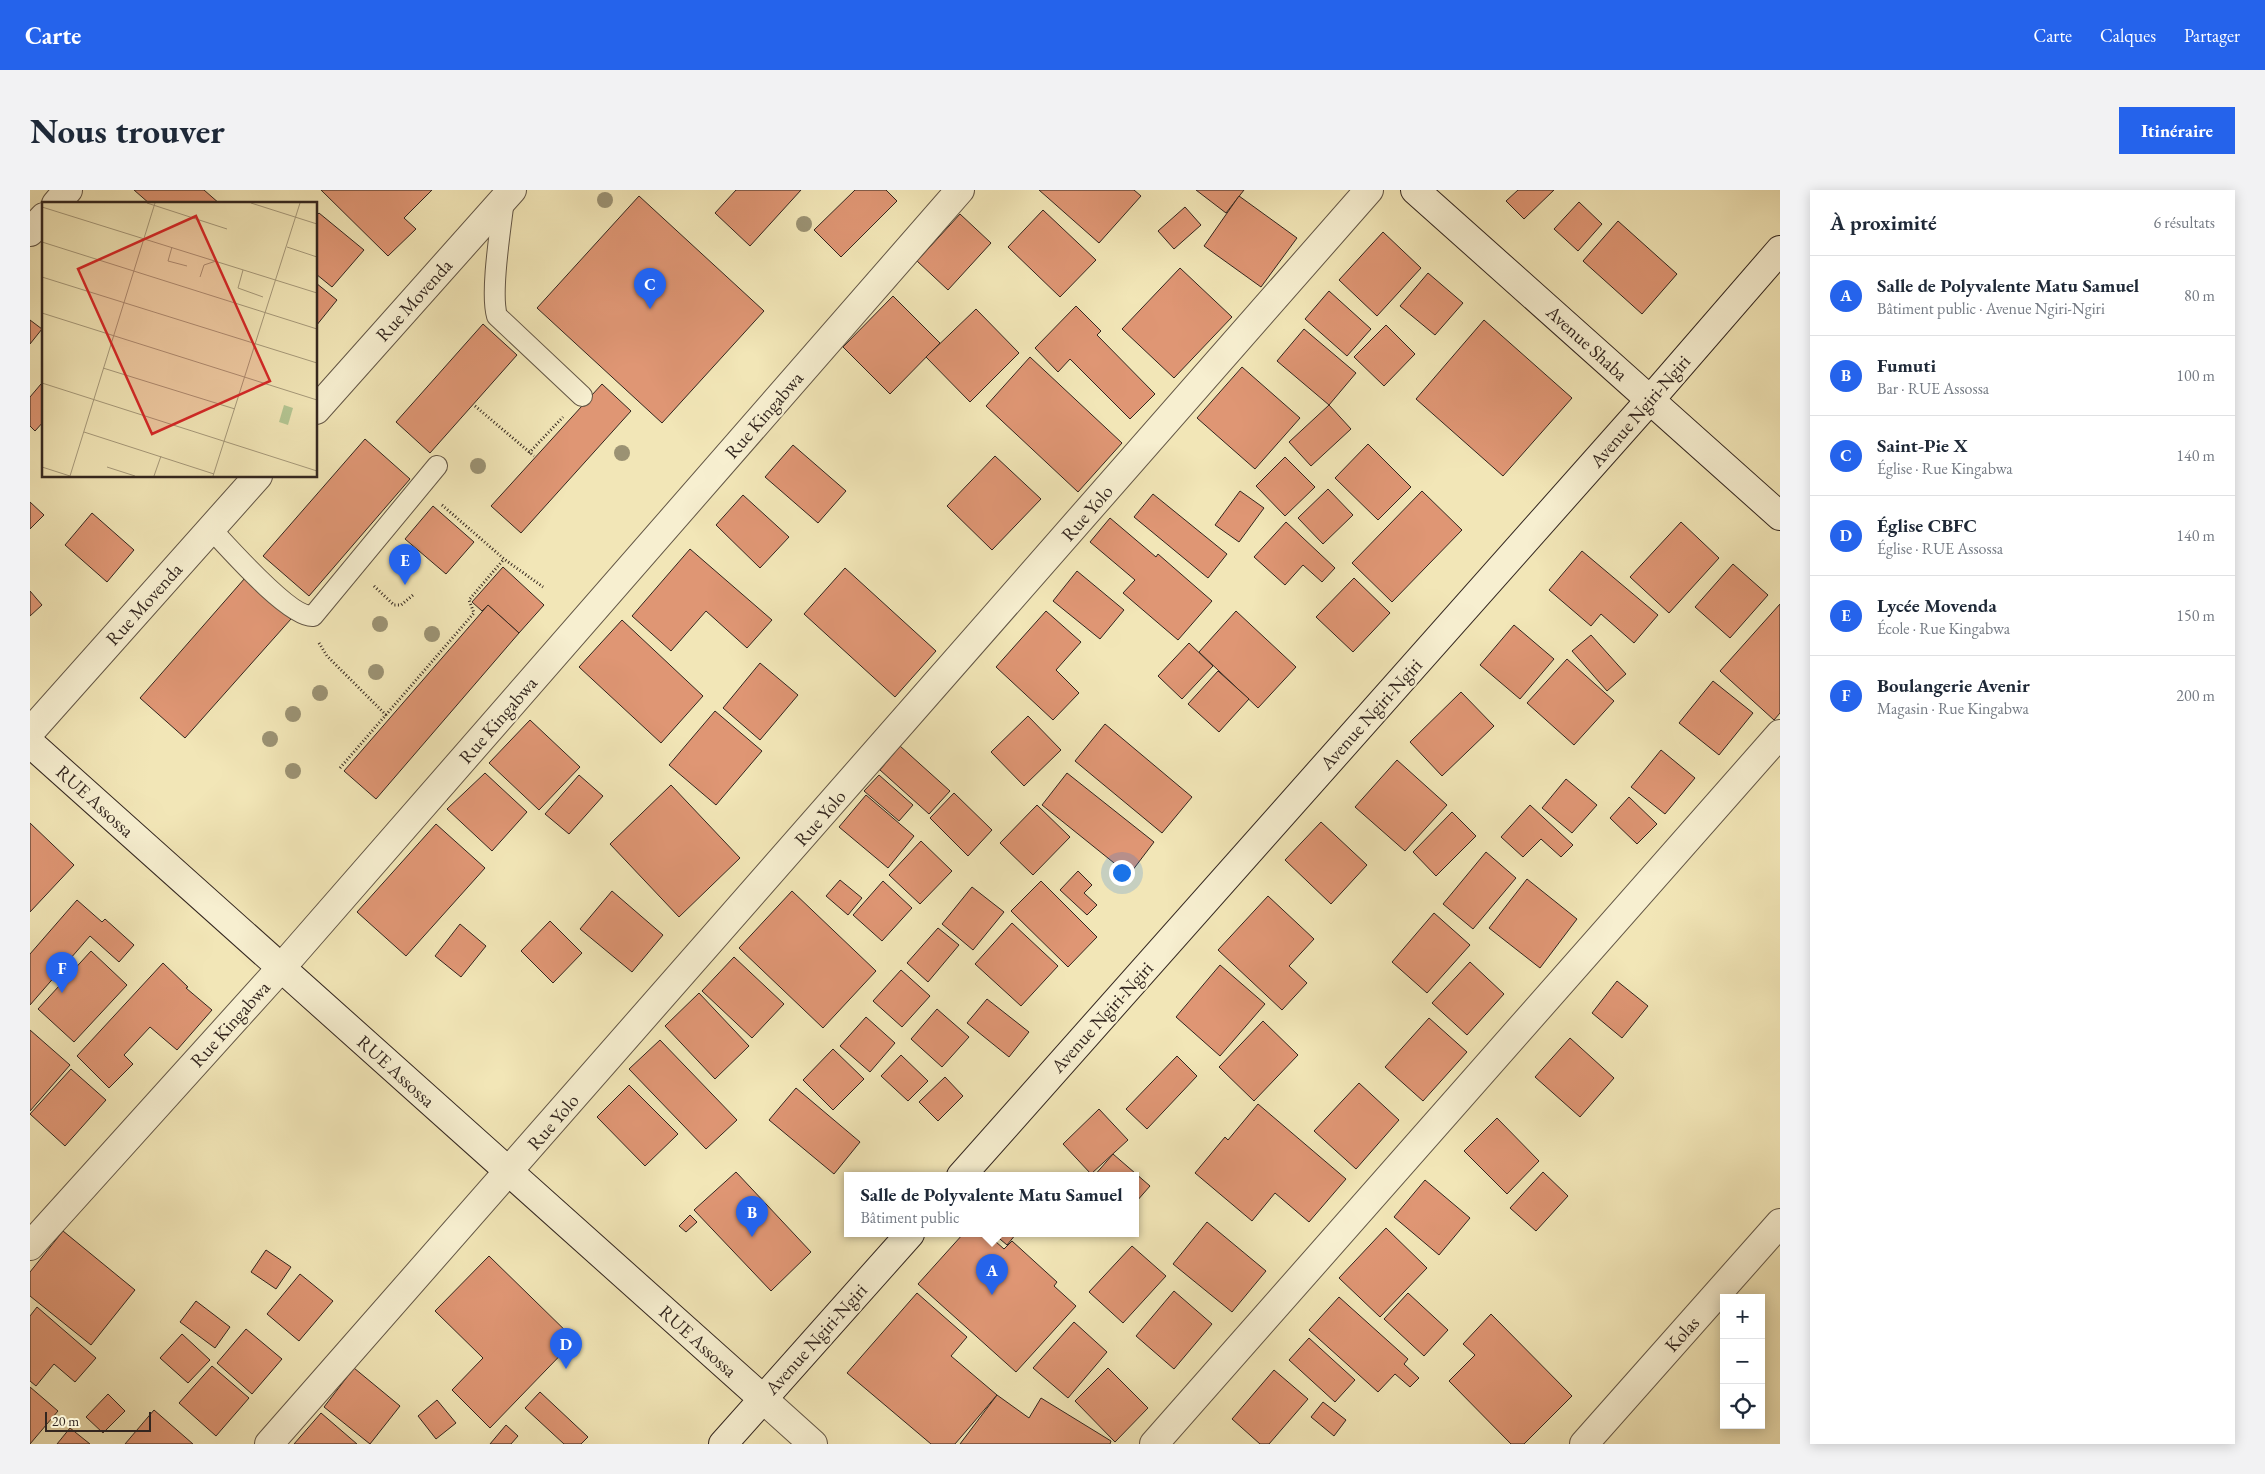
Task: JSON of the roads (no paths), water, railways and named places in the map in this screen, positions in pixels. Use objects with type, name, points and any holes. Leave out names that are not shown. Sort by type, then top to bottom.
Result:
[{"type":"street","points":[[58,202],[68,190]]},
{"type":"street","name":"Rue Kingabwa","points":[[30,1246],[281,968],[960,190]]},
{"type":"street","name":"Rue Yolo","points":[[269,1444],[1369,190]]},
{"type":"street","name":"Avenue Shaba","points":[[1415,190],[1780,516]]},
{"type":"street","name":"Rue Movenda","points":[[318,408],[508,194]]},
{"type":"street","points":[[30,232],[42,219]]},
{"type":"street","name":"Avenue Ngiri-Ngiri","points":[[965,1172],[1650,400],[1780,250]]},
{"type":"street","name":"Rue Movenda","points":[[30,732],[256,478]]},
{"type":"street","points":[[1154,1444],[1780,734]]},
{"type":"street","name":"RUE Assossa","points":[[30,743],[813,1444]]},
{"type":"street","name":"Kolas","points":[[1584,1444],[1780,1223]]},
{"type":"street","name":"Avenue Ngiri-Ngiri","points":[[723,1444],[907,1237]]},
{"type":"lane","points":[[508,194],[496,276],[495,310],[497,316],[582,396]]},
{"type":"lane","points":[[211,528],[254,574],[297,612],[306,617],[312,616],[437,466]]},
{"type":"place","name":"Saint-Pie X","points":[[650,309]]},
{"type":"place","name":"Lycée Movenda","points":[[405,585]]},
{"type":"place","name":"Boulangerie Avenir","points":[[62,993]]},
{"type":"place","name":"Fumuti","points":[[752,1237]]},
{"type":"place","name":"Salle de Polyvalente Matu Samuel","points":[[992,1295]]},
{"type":"place","name":"Église CBFC","points":[[566,1369]]}]
